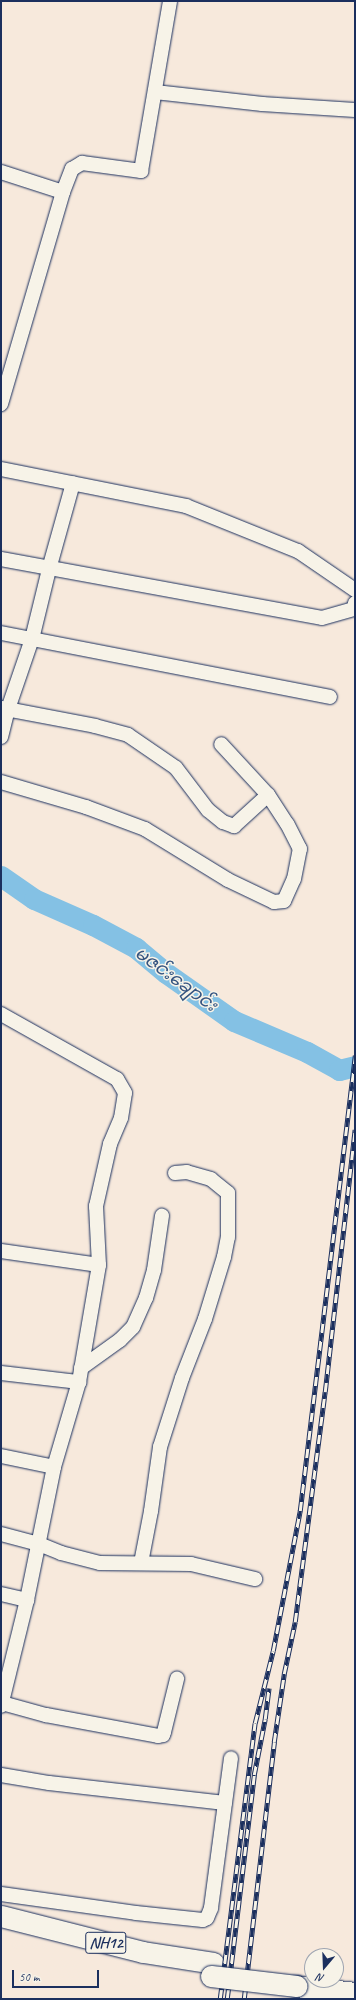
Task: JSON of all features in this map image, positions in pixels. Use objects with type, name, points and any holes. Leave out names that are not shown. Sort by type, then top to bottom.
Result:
[{"type":"highway","name":"NH12","points":[[1,1916],[212,1970]]},
{"type":"highway","name":"NH12","points":[[1,1928],[142,1966],[212,1970],[302,1978],[355,1993]]},
{"type":"highway","points":[[344,1980],[355,1981]]},
{"type":"street","points":[[1,404],[63,192],[72,169],[82,163],[141,171],[170,1]]},
{"type":"street","points":[[155,92],[262,104],[355,110]]},
{"type":"street","points":[[1,172],[63,192]]},
{"type":"street","points":[[1,469],[186,506],[298,551],[355,590]]},
{"type":"street","points":[[1,737],[5,709],[32,639],[49,569],[73,483]]},
{"type":"street","points":[[1,559],[322,618],[354,609],[355,603]]},
{"type":"street","points":[[1,633],[330,697]]},
{"type":"street","points":[[5,709],[95,726],[128,734],[176,768],[208,810],[223,822],[234,826],[268,795]]},
{"type":"street","points":[[1,782],[86,807],[145,829],[228,880],[274,902],[284,901],[294,879],[300,849],[288,824],[268,795],[221,744]]},
{"type":"street","points":[[1,1014],[117,1079],[125,1093],[121,1118],[110,1144],[96,1206],[99,1265],[79,1382],[54,1467],[27,1600],[1,1704],[158,1736],[163,1735],[164,1732],[177,1678]]},
{"type":"street","points":[[141,1563],[152,1511],[160,1447],[182,1378],[204,1319],[224,1257],[228,1237],[228,1193],[211,1179],[187,1172],[175,1173]]},
{"type":"street","points":[[81,1368],[120,1340],[133,1327],[146,1298],[154,1270],[162,1216]]},
{"type":"street","points":[[1,1251],[99,1265]]},
{"type":"street","points":[[1,1373],[79,1382]]},
{"type":"street","points":[[1,1456],[54,1467]]},
{"type":"street","points":[[1,1534],[39,1544],[61,1553],[100,1562],[191,1564],[255,1578]]},
{"type":"street","points":[[1,1594],[27,1600]]},
{"type":"street","points":[[1,1894],[136,1913],[203,1920],[207,1918],[211,1908],[231,1758]]},
{"type":"street","points":[[1,1775],[49,1783],[225,1803]]},
{"type":"waterway","name":"မဇင်းချောင်း","points":[[1,876],[34,899],[93,925],[136,948],[166,973],[234,1021],[307,1052],[339,1070],[355,1066]]},
{"type":"railway","points":[[220,1999],[255,1723],[273,1651],[300,1511],[355,1055]]},
{"type":"railway","points":[[244,1999],[274,1742],[284,1674],[295,1622],[325,1392],[355,1130]]},
{"type":"railway","points":[[227,1999],[254,1775],[265,1719],[269,1688]]}]
